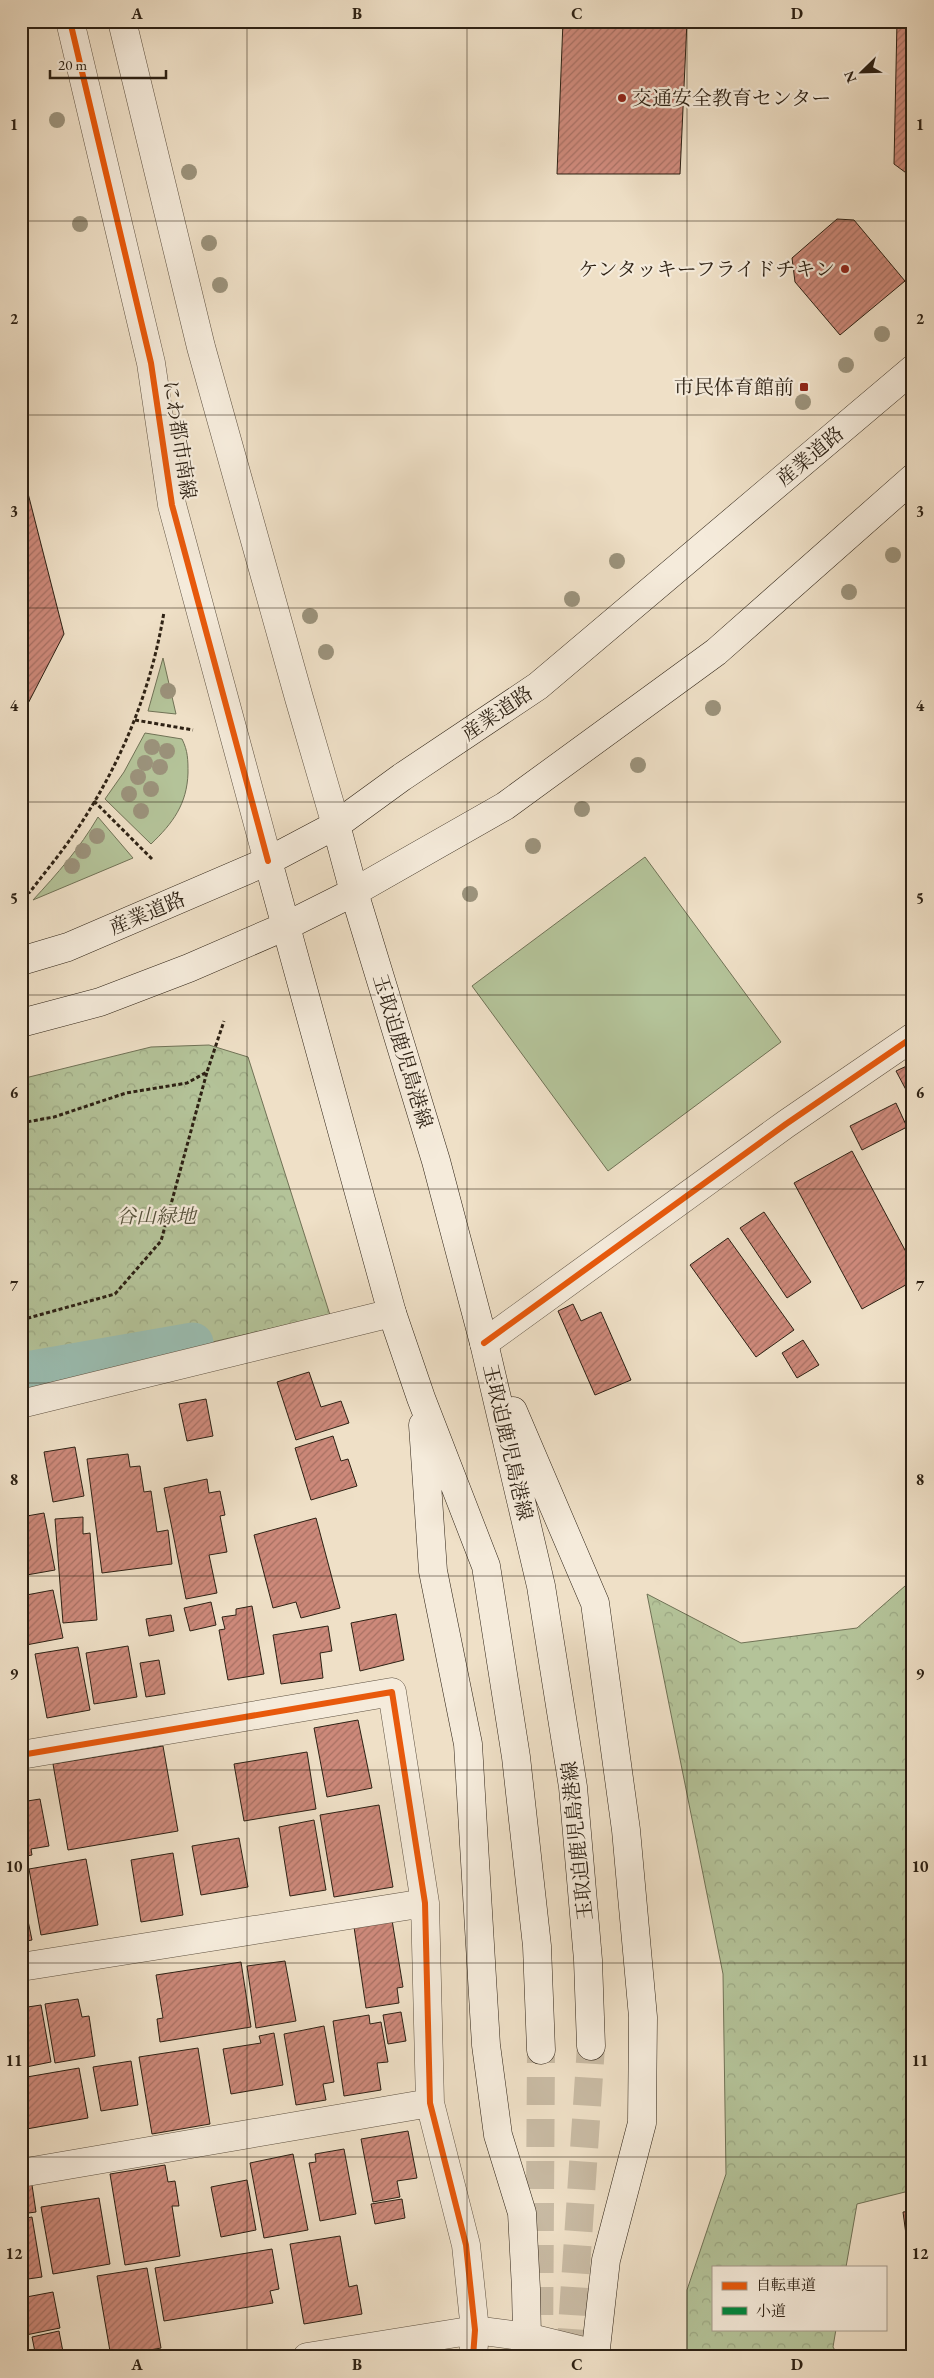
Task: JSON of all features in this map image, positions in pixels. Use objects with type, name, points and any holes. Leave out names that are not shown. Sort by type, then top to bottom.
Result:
[{"type":"main road","name":"にわ都市南線","points":[[70,21],[152,363],[172,505],[268,861]]},
{"type":"main road","name":"にわ都市南線","points":[[122,21],[201,346],[298,698],[336,825]]},
{"type":"main road","name":"産業道路","points":[[21,961],[68,947],[268,861],[336,825],[402,777],[538,686],[913,369]]},
{"type":"main road","points":[[21,1024],[100,1002],[189,968],[286,926],[354,892],[505,806],[716,652],[913,478]]},
{"type":"main road","name":"玉取迫鹿児島港線","points":[[336,825],[354,892],[436,1161],[484,1343],[541,1586],[573,1787],[588,1960],[591,2046]]},
{"type":"main road","points":[[268,861],[392,1313],[421,1398],[486,1566],[516,1757],[537,1946],[540,2050]]},
{"type":"main road","points":[[307,2357],[475,2330],[526,2347],[596,2356],[606,2260],[642,2123],[643,2017],[626,1830],[595,1603],[484,1343],[778,1130],[913,1037]]},
{"type":"main road","points":[[21,1404],[392,1313]]},
{"type":"main road","points":[[421,1398],[433,1571],[468,1744],[486,2045],[498,2135],[522,2213],[526,2347]]},
{"type":"main road","points":[[21,1755],[392,1692],[425,1903],[430,2103],[466,2245],[475,2330],[472,2357]]},
{"type":"main road","points":[[21,1968],[425,1903]]},
{"type":"main road","points":[[21,2173],[430,2103]]},
{"type":"path","points":[[21,897],[30,892],[76,831],[127,743],[147,688],[159,640],[165,604]]},
{"type":"path","points":[[135,720],[193,730]]},
{"type":"path","points":[[94,801],[152,859]]},
{"type":"path","points":[[21,1320],[115,1294],[161,1241],[207,1072],[224,1021]]},
{"type":"path","points":[[21,1124],[54,1117],[126,1093],[187,1083],[207,1072]]},
{"type":"green space","points":[[163,658],[176,714],[148,711]]},
{"type":"green space","points":[[145,733],[182,739],[188,760],[187,784],[182,804],[166,828],[151,844],[105,799],[124,772]]},
{"type":"green space","points":[[98,817],[133,858],[33,900],[68,860]]},
{"type":"green space","points":[[645,857],[781,1042],[608,1171],[472,986]]},
{"type":"green space","name":"谷山緑地","points":[[209,1045],[248,1057],[330,1315],[21,1386],[21,1079],[151,1047]]},
{"type":"green space","points":[[913,1579],[913,2190],[857,2204],[846,2266],[712,2266],[712,2330],[836,2330],[833,2347],[839,2357],[687,2357],[687,2290],[726,2174],[723,1974],[647,1594],[741,1643],[857,1628]]},
{"type":"building","name":"交通安全教育センター","points":[[563,21],[687,21],[680,174],[557,174]]},
{"type":"building","points":[[897,21],[913,21],[913,178],[894,164]]},
{"type":"building","name":"ケンタッキーフライドチキン","points":[[837,219],[854,220],[905,281],[840,335],[795,282],[792,258]]},
{"type":"building","points":[[21,466],[64,634],[21,717]]},
{"type":"building","points":[[913,1063],[913,1103],[896,1071]]},
{"type":"building","points":[[896,1103],[907,1127],[862,1150],[850,1126]]},
{"type":"building","points":[[852,1151],[913,1265],[913,1281],[862,1309],[794,1183]]},
{"type":"building","points":[[764,1212],[811,1282],[787,1298],[740,1228]]},
{"type":"building","points":[[728,1238],[794,1330],[756,1357],[690,1265]]},
{"type":"building","points":[[573,1304],[581,1321],[601,1312],[631,1380],[595,1395],[558,1311]]},
{"type":"building","points":[[803,1340],[819,1365],[797,1378],[782,1353]]},
{"type":"building","points":[[309,1372],[321,1407],[341,1401],[349,1423],[296,1440],[277,1382]]},
{"type":"building","points":[[206,1399],[213,1436],[187,1441],[179,1404]]},
{"type":"building","points":[[333,1436],[341,1461],[348,1459],[357,1486],[311,1500],[295,1448]]},
{"type":"building","points":[[75,1447],[84,1496],[53,1502],[44,1452]]},
{"type":"building","points":[[128,1454],[130,1467],[140,1466],[144,1492],[151,1491],[157,1532],[168,1530],[172,1564],[102,1573],[87,1459]]},
{"type":"building","points":[[21,1467],[26,1501],[21,1501]]},
{"type":"building","points":[[207,1479],[209,1493],[220,1491],[225,1515],[220,1516],[227,1552],[209,1555],[217,1593],[186,1599],[164,1488]]},
{"type":"building","points":[[44,1513],[55,1570],[21,1576],[21,1517]]},
{"type":"building","points":[[83,1517],[83,1534],[90,1533],[97,1620],[63,1623],[55,1519]]},
{"type":"building","points":[[316,1518],[340,1608],[301,1618],[296,1602],[273,1608],[254,1535]]},
{"type":"building","points":[[53,1590],[63,1638],[26,1645],[21,1621],[21,1596]]},
{"type":"building","points":[[211,1602],[216,1625],[190,1631],[184,1608]]},
{"type":"building","points":[[252,1606],[264,1674],[228,1680],[219,1630],[225,1629],[222,1617],[236,1615],[236,1609]]},
{"type":"building","points":[[396,1614],[404,1660],[360,1671],[351,1623]]},
{"type":"building","points":[[171,1615],[174,1631],[149,1636],[146,1619]]},
{"type":"building","points":[[328,1626],[332,1651],[320,1653],[323,1678],[281,1684],[273,1635]]},
{"type":"building","points":[[128,1646],[137,1697],[94,1704],[86,1653]]},
{"type":"building","points":[[78,1647],[90,1710],[47,1718],[35,1654]]},
{"type":"building","points":[[159,1660],[165,1694],[146,1697],[140,1663]]},
{"type":"building","points":[[358,1720],[372,1788],[327,1797],[314,1728]]},
{"type":"building","points":[[163,1746],[178,1831],[68,1850],[53,1764]]},
{"type":"building","points":[[307,1752],[316,1809],[244,1821],[234,1764]]},
{"type":"building","points":[[40,1799],[49,1846],[31,1849],[32,1855],[21,1857],[21,1802]]},
{"type":"building","points":[[379,1805],[393,1887],[334,1897],[320,1815]]},
{"type":"building","points":[[314,1820],[326,1890],[290,1896],[279,1827]]},
{"type":"building","points":[[239,1838],[248,1887],[201,1895],[192,1846]]},
{"type":"building","points":[[173,1853],[183,1915],[141,1922],[131,1860]]},
{"type":"building","points":[[86,1859],[98,1925],[41,1935],[29,1869]]},
{"type":"building","points":[[21,1887],[32,1940],[21,1942]]},
{"type":"building","points":[[392,1920],[403,1987],[397,1988],[399,2003],[366,2008],[354,1927]]},
{"type":"building","points":[[285,1961],[296,2021],[256,2028],[247,1966]]},
{"type":"building","points":[[241,1962],[251,2027],[160,2042],[157,2019],[163,2018],[156,1975]]},
{"type":"building","points":[[78,1999],[82,2017],[89,2016],[95,2056],[55,2063],[45,2004]]},
{"type":"building","points":[[41,2005],[51,2062],[21,2068],[21,2008]]},
{"type":"building","points":[[401,2012],[406,2041],[388,2044],[383,2015]]},
{"type":"building","points":[[369,2015],[370,2024],[381,2022],[388,2062],[377,2063],[381,2090],[344,2096],[333,2021]]},
{"type":"building","points":[[324,2026],[334,2082],[323,2084],[326,2100],[296,2105],[284,2034]]},
{"type":"building","points":[[274,2033],[283,2085],[231,2094],[223,2049],[261,2043],[259,2036]]},
{"type":"building","points":[[198,2048],[210,2124],[152,2134],[139,2057]]},
{"type":"building","points":[[131,2061],[138,2105],[101,2111],[93,2067]]},
{"type":"building","points":[[79,2068],[88,2118],[21,2130],[21,2078]]},
{"type":"building","points":[[408,2131],[417,2178],[397,2181],[400,2197],[373,2202],[361,2139]]},
{"type":"building","points":[[344,2149],[356,2214],[320,2221],[309,2163],[316,2162],[315,2154]]},
{"type":"building","points":[[293,2154],[308,2230],[264,2238],[250,2163]]},
{"type":"building","points":[[165,2165],[168,2182],[175,2181],[179,2206],[172,2206],[180,2256],[125,2265],[110,2174]]},
{"type":"building","points":[[247,2180],[256,2230],[221,2237],[211,2187]]},
{"type":"building","points":[[32,2185],[36,2212],[21,2214],[21,2187]]},
{"type":"building","points":[[99,2198],[110,2264],[53,2274],[41,2207]]},
{"type":"building","points":[[402,2199],[405,2218],[375,2224],[371,2204]]},
{"type":"building","points":[[913,2211],[913,2241],[907,2242],[903,2212]]},
{"type":"building","points":[[32,2217],[42,2277],[21,2280],[21,2219]]},
{"type":"building","points":[[340,2236],[349,2287],[357,2285],[362,2314],[304,2324],[290,2244]]},
{"type":"building","points":[[272,2249],[279,2289],[270,2291],[273,2303],[164,2321],[155,2268]]},
{"type":"building","points":[[147,2268],[161,2348],[111,2357],[97,2276]]},
{"type":"building","points":[[53,2292],[60,2328],[21,2336],[21,2298]]},
{"type":"building","points":[[59,2331],[64,2357],[36,2357],[32,2337]]},
{"type":"waterway","points":[[21,1373],[193,1343]]},
{"type":"tunnel","points":[[570,2357],[591,2046]]},
{"type":"tunnel","points":[[539,2357],[541,2050]]},
{"type":"marked path","points":[[907,2357],[913,2355]]},
{"type":"cycle path","points":[[70,21],[151,363],[172,505],[268,861]]},
{"type":"cycle path","points":[[484,1343],[786,1124],[913,1037]]},
{"type":"cycle path","points":[[21,1755],[392,1692],[425,1903],[430,2103],[466,2245],[475,2330],[473,2357]]},
{"type":"place","name":"交通安全教育センター","points":[[622,98]]},
{"type":"place","name":"ケンタッキーフライドチキン","points":[[845,269]]},
{"type":"place","name":"市民体育館前","points":[[804,387]]}]
